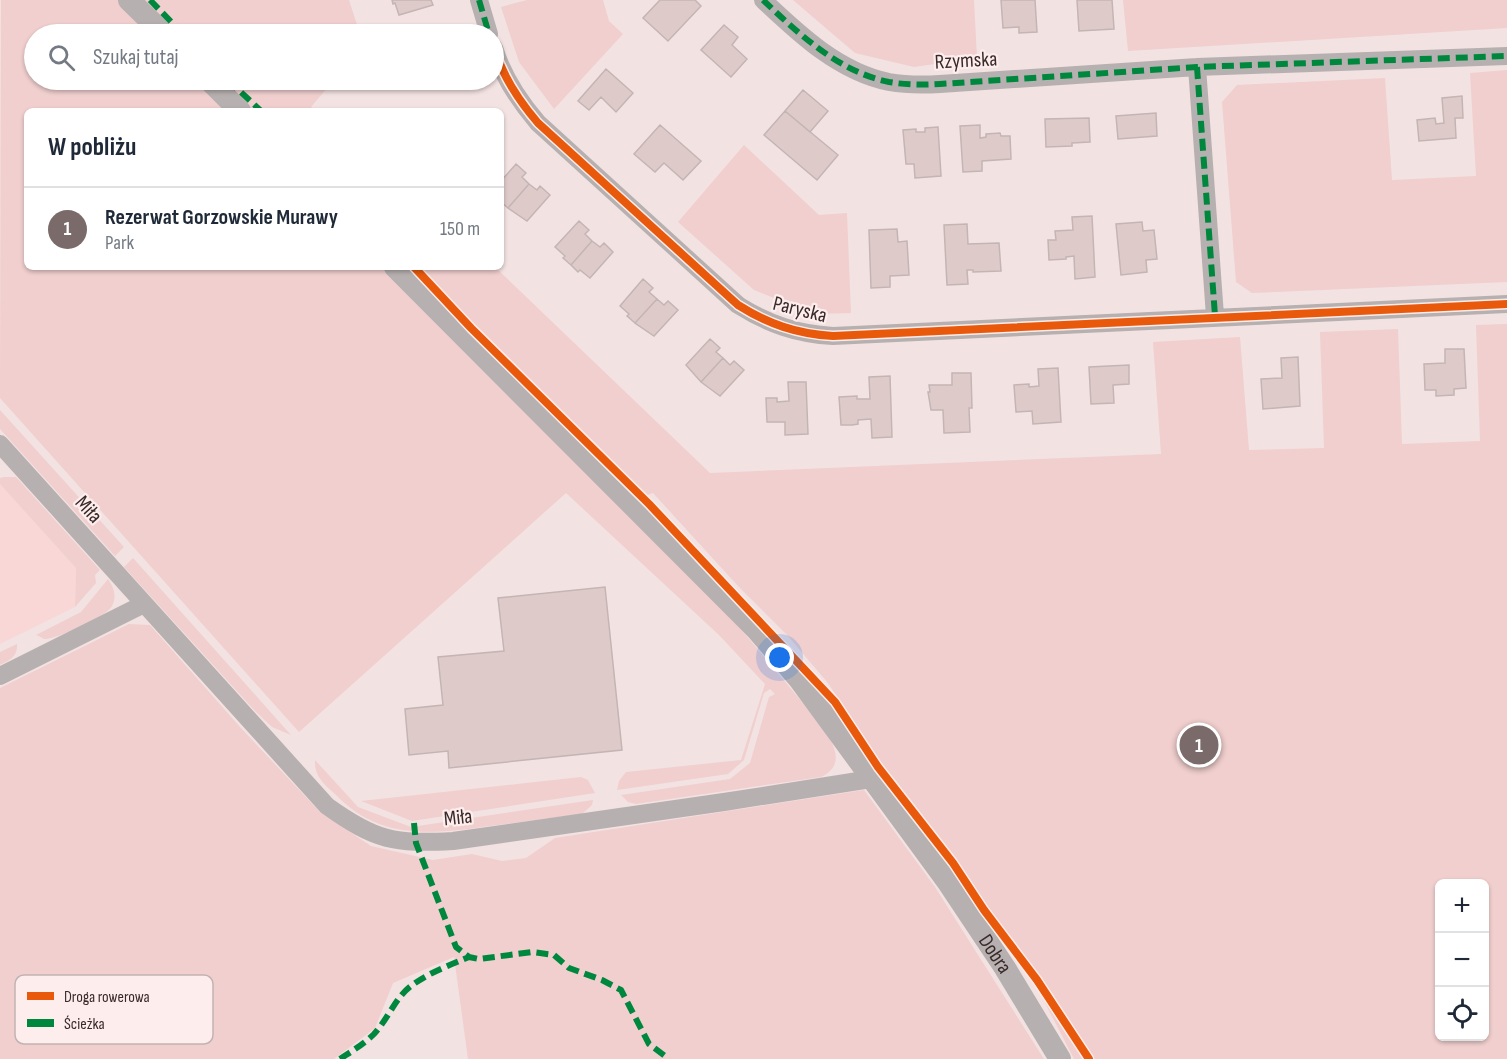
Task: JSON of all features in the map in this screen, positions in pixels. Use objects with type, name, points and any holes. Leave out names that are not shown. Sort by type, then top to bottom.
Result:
[{"type":"street","points":[[129,0],[154,24]]},
{"type":"street","points":[[479,0],[486,24]]},
{"type":"street","name":"Rzymska","points":[[763,0],[839,63],[856,72],[889,82],[906,84],[940,84],[1197,67],[1507,56]]},
{"type":"street","points":[[1197,67],[1215,316]]},
{"type":"street","name":"Paryska","points":[[504,75],[538,123],[738,304],[768,322],[784,328],[833,336],[1215,316],[1507,304]]},
{"type":"street","points":[[218,90],[237,108]]},
{"type":"street","name":"Dobra","points":[[398,270],[757,630],[799,680],[948,881],[1005,968],[1060,1059]]},
{"type":"street","name":"Miła","points":[[0,444],[327,806],[354,825],[387,840],[416,843],[453,841],[871,779]]},
{"type":"street","points":[[0,676],[144,604]]},
{"type":"shaded area","points":[[1,0],[349,0],[357,24],[24,24],[24,90],[325,90],[312,108],[24,108],[24,270],[498,270],[710,473],[1161,454],[1153,342],[1240,337],[1249,450],[1324,448],[1320,332],[1398,329],[1402,444],[1480,441],[1476,325],[1507,324],[1507,1059],[1074,1059],[1026,966],[964,875],[912,812],[828,683],[787,635],[738,586],[653,493],[622,504],[740,628],[823,727],[834,748],[836,761],[829,772],[821,777],[636,804],[628,802],[621,795],[730,779],[750,763],[769,697],[775,694],[770,689],[764,693],[744,760],[728,774],[617,790],[619,781],[626,772],[741,760],[765,684],[719,635],[566,493],[299,732],[0,398]]},
{"type":"shaded area","points":[[527,0],[603,0],[609,21],[623,34],[554,109],[519,62],[501,7]]},
{"type":"shaded area","points":[[793,0],[974,0],[977,58],[914,67],[855,53]]},
{"type":"shaded area","points":[[1123,0],[1507,0],[1507,28],[1128,51]]},
{"type":"shaded area","points":[[1507,70],[1507,282],[1252,293],[1236,282],[1222,102],[1237,85],[1385,78],[1392,180],[1476,176],[1470,73]]},
{"type":"shaded area","points":[[744,145],[819,215],[847,213],[851,313],[815,314],[754,290],[678,222]]},
{"type":"shaded area","points":[[0,410],[124,547],[115,556],[0,429]]},
{"type":"shaded area","points":[[16,477],[100,570],[95,575],[96,583],[75,607],[76,568],[0,484],[0,478]]},
{"type":"shaded area","points":[[0,484],[76,568],[75,607],[0,644]]},
{"type":"shaded area","points":[[133,558],[291,735],[272,727],[255,711],[124,567]]},
{"type":"shaded area","points":[[108,579],[115,595],[114,602],[101,616],[59,636],[44,639],[36,635],[81,612]]},
{"type":"shaded area","points":[[129,624],[150,625],[240,727],[320,812],[371,846],[433,860],[472,854],[502,861],[526,858],[555,838],[864,790],[935,887],[1044,1059],[468,1059],[454,957],[393,983],[375,1028],[334,1059],[0,1059],[0,688]]},
{"type":"shaded area","points":[[17,644],[15,655],[0,665],[0,652]]},
{"type":"shaded area","points":[[315,760],[358,807],[411,827],[593,800],[592,805],[582,814],[469,829],[408,831],[370,820],[352,809],[320,779],[316,771]]},
{"type":"shaded area","points":[[581,777],[588,780],[595,793],[412,821],[361,801]]},
{"type":"building","points":[[392,0],[431,0],[433,5],[399,15]]},
{"type":"building","points":[[660,0],[695,0],[701,6],[668,41],[643,18]]},
{"type":"building","points":[[1001,0],[1035,0],[1037,32],[1019,33],[1019,27],[1003,28]]},
{"type":"building","points":[[1077,0],[1112,0],[1114,29],[1079,31]]},
{"type":"building","points":[[724,25],[738,37],[732,45],[747,59],[731,77],[701,50]]},
{"type":"building","points":[[606,69],[633,93],[616,112],[601,97],[589,110],[578,101]]},
{"type":"building","points":[[803,90],[828,111],[810,132],[785,111]]},
{"type":"building","points":[[1462,96],[1463,118],[1455,118],[1456,138],[1419,141],[1417,120],[1435,118],[1436,124],[1444,123],[1442,98]]},
{"type":"building","points":[[785,111],[838,155],[817,180],[764,135]]},
{"type":"building","points":[[1156,113],[1157,136],[1118,139],[1116,116]]},
{"type":"building","points":[[1089,118],[1090,142],[1072,143],[1072,146],[1046,147],[1045,119]]},
{"type":"building","points":[[660,125],[701,161],[683,180],[664,163],[655,172],[634,154]]},
{"type":"building","points":[[980,125],[980,138],[986,137],[986,134],[1000,133],[1001,136],[1010,136],[1011,159],[982,161],[982,171],[963,172],[960,126]]},
{"type":"building","points":[[938,127],[941,176],[915,178],[914,164],[906,164],[903,130],[916,129],[916,132],[925,132],[925,128]]},
{"type":"building","points":[[516,164],[526,173],[522,177],[529,184],[508,208],[504,205],[504,178]]},
{"type":"building","points":[[529,184],[537,190],[540,186],[550,195],[527,221],[508,208]]},
{"type":"building","points":[[1092,216],[1095,277],[1075,279],[1074,256],[1049,260],[1048,240],[1056,240],[1055,231],[1073,230],[1072,217]]},
{"type":"building","points":[[579,221],[589,230],[585,234],[592,241],[571,265],[555,247]]},
{"type":"building","points":[[1142,222],[1143,231],[1154,230],[1157,259],[1146,260],[1147,272],[1121,275],[1116,224]]},
{"type":"building","points":[[967,224],[968,244],[999,243],[1001,271],[973,272],[973,270],[967,270],[968,284],[947,285],[944,225]]},
{"type":"building","points":[[897,229],[898,242],[907,241],[909,275],[890,276],[890,287],[871,288],[869,230]]},
{"type":"building","points":[[592,241],[600,247],[604,243],[613,252],[590,278],[580,270],[578,272],[571,265]]},
{"type":"building","points":[[643,279],[653,288],[649,292],[657,299],[635,323],[620,306]]},
{"type":"building","points":[[657,299],[664,305],[668,301],[678,310],[654,336],[635,323]]},
{"type":"building","points":[[710,339],[720,348],[716,352],[723,358],[701,382],[686,365]]},
{"type":"building","points":[[1445,349],[1464,349],[1466,388],[1454,389],[1454,395],[1436,396],[1436,390],[1425,390],[1424,364],[1445,363]]},
{"type":"building","points":[[1298,357],[1300,406],[1263,409],[1261,379],[1282,378],[1281,358]]},
{"type":"building","points":[[723,358],[730,365],[734,361],[744,370],[720,396],[701,382]]},
{"type":"building","points":[[1129,365],[1129,384],[1113,385],[1114,403],[1091,404],[1089,367]]},
{"type":"building","points":[[1058,368],[1061,422],[1033,424],[1032,411],[1016,412],[1014,385],[1039,386],[1038,369]]},
{"type":"building","points":[[952,373],[971,373],[970,432],[944,433],[943,410],[931,410],[929,385],[952,385]]},
{"type":"building","points":[[890,376],[892,437],[872,438],[871,419],[858,420],[858,424],[841,425],[839,397],[857,396],[857,399],[870,399],[869,377]]},
{"type":"building","points":[[788,382],[806,382],[808,434],[785,435],[785,422],[767,422],[766,398],[777,398],[777,402],[789,401]]},
{"type":"building","points":[[605,587],[622,750],[449,768],[448,751],[409,755],[405,709],[443,705],[438,657],[504,651],[498,598]]},
{"type":"marked path","points":[[150,0],[173,24]]},
{"type":"marked path","points":[[479,0],[486,24]]},
{"type":"marked path","points":[[763,0],[821,50],[853,70],[889,82],[921,85],[1197,67],[1507,56]]},
{"type":"marked path","points":[[1197,67],[1215,316]]},
{"type":"marked path","points":[[239,90],[258,108]]},
{"type":"marked path","points":[[414,823],[416,843],[456,947],[469,957],[479,959],[532,952],[554,955],[569,968],[602,980],[621,990],[649,1044],[669,1059]]},
{"type":"marked path","points":[[340,1059],[374,1034],[400,996],[411,986],[432,973],[469,957]]},
{"type":"cycle path","points":[[504,73],[524,106],[538,123],[738,305],[760,318],[795,330],[833,336],[1507,304]]},
{"type":"cycle path","points":[[417,270],[471,328],[649,504],[835,702],[878,767],[953,863],[984,910],[1037,980],[1089,1059]]},
{"type":"place","name":"Rezerwat Gorzowskie Murawy","points":[[1199,745]]}]
